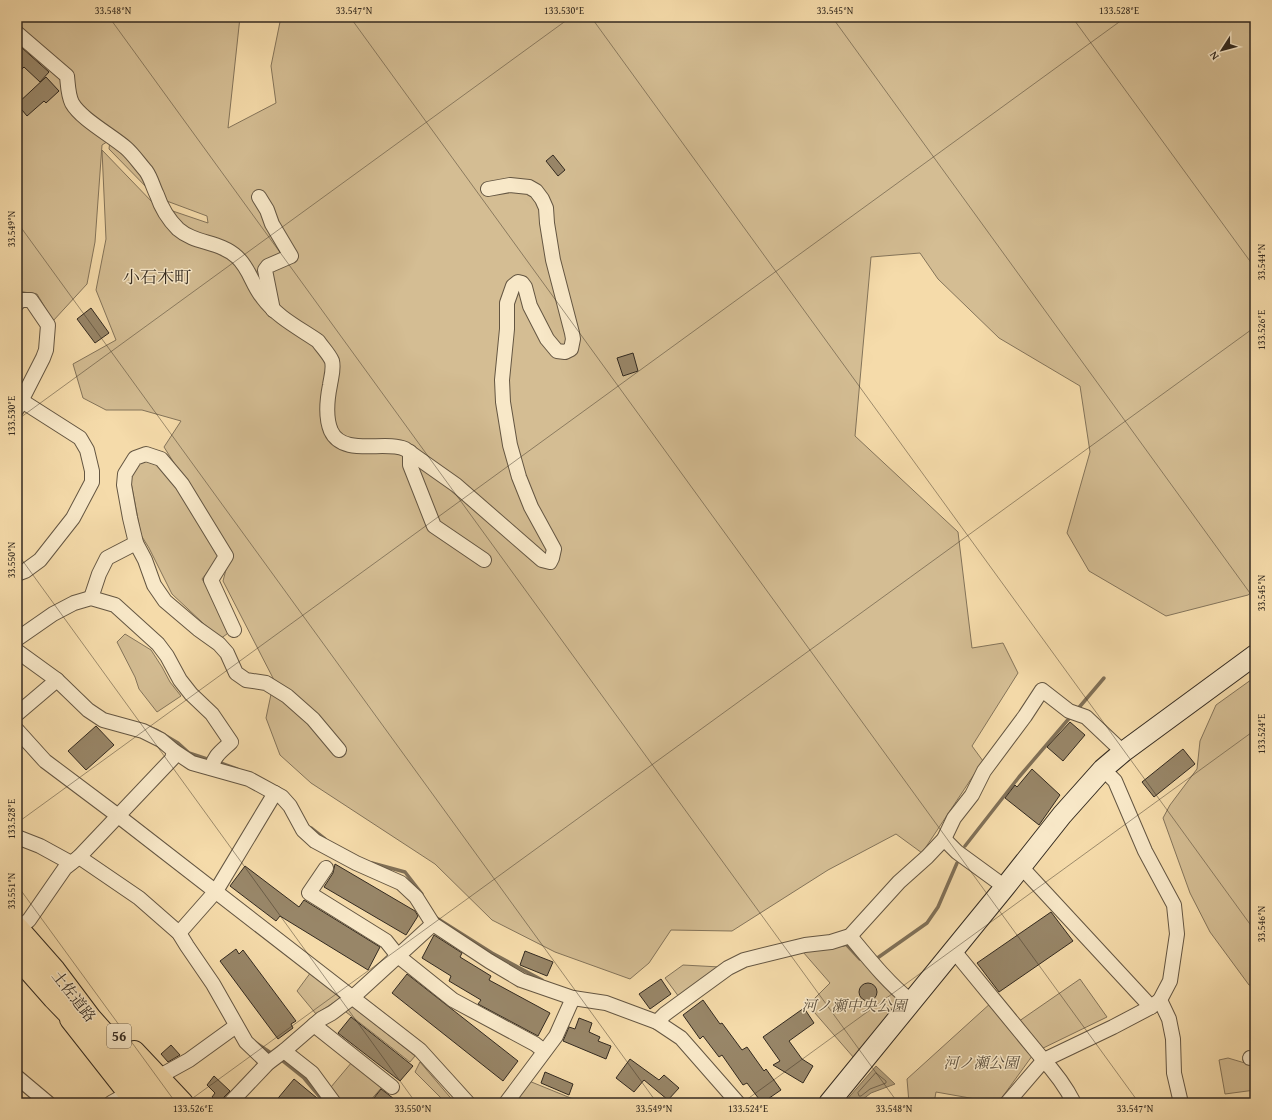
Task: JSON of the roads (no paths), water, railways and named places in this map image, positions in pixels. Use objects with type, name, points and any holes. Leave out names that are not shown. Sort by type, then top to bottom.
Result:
[{"type":"highway","name":"土佐道路","points":[[17,928],[54,970],[90,1018],[129,1062],[136,1092]]},
{"type":"highway","name":"土佐道路","points":[[17,956],[54,998],[122,1069],[136,1092],[160,1103]]},
{"type":"highway","name":"56","points":[[136,1092],[182,1103]]},
{"type":"street","points":[[17,33],[67,76],[70,98],[78,111],[126,148],[140,163],[150,178],[164,211],[177,228],[190,237],[225,248],[235,255],[246,267],[255,288],[273,310],[318,341],[332,361],[332,372],[327,399],[327,413],[331,430],[338,439],[350,444],[369,446],[401,446],[456,485],[542,560],[550,562],[554,549],[531,507],[519,477],[510,445],[503,402],[502,380],[507,329],[507,303],[512,286],[518,282],[522,283],[525,287],[530,306],[547,339],[557,351],[565,352],[571,348],[572,333],[553,260],[546,208],[542,199],[536,191],[529,187],[510,185],[488,189]]},
{"type":"street","points":[[259,197],[268,210],[272,224],[291,256],[268,266],[265,270],[273,310]]},
{"type":"street","points":[[17,304],[20,300],[31,300],[48,325],[46,350],[19,405],[80,438],[87,450],[92,471],[92,482],[73,518],[40,560],[25,571],[17,574]]},
{"type":"street","points":[[410,452],[410,465],[434,526],[484,560]]},
{"type":"street","points":[[234,630],[211,580],[226,556],[182,484],[161,459],[146,454],[135,458],[125,474],[124,485],[136,543],[145,560],[154,585],[164,601],[219,644],[227,654],[236,673],[246,680],[266,683],[287,696],[313,719],[339,750]]},
{"type":"street","points":[[91,598],[99,574],[107,558],[136,543]]},
{"type":"street","points":[[213,762],[232,742],[212,714],[191,694],[180,680],[167,656],[158,644],[115,606],[91,598],[74,603],[53,614],[18,642],[88,710],[103,720],[143,731],[161,740],[192,763],[213,762],[282,797],[290,806],[303,830],[315,841],[356,863],[401,883],[416,897],[433,924],[489,962],[521,980],[573,998],[606,1003],[657,1022],[681,1038],[738,1103]]},
{"type":"street","points":[[829,1103],[954,951],[1062,815],[1103,769],[1255,655]]},
{"type":"street","points":[[17,714],[56,680]]},
{"type":"street","points":[[657,1022],[665,1014],[728,968],[744,960],[805,945],[831,942],[850,936],[899,882],[944,838],[954,818],[972,795],[984,771],[1025,716],[1042,690],[1076,713],[1086,717],[1124,752]]},
{"type":"street","points":[[17,730],[45,762],[118,815],[420,1050],[468,1103]]},
{"type":"street","points":[[17,928],[29,920],[65,868],[75,860],[172,759],[174,751]]},
{"type":"street","points":[[1007,1103],[1044,1060],[1113,1027],[1156,1004],[1170,981],[1177,934],[1174,906],[1144,850],[1114,781],[1103,769]]},
{"type":"street","points":[[180,933],[216,891],[275,793]]},
{"type":"street","points":[[17,837],[75,860],[139,898],[180,933],[186,946],[212,984],[246,1042],[312,1073],[334,1103]]},
{"type":"street","points":[[944,838],[958,852],[1005,887]]},
{"type":"street","points":[[326,868],[309,893],[386,941],[398,956],[453,1000],[535,1044],[544,1051]]},
{"type":"street","points":[[1025,870],[1169,1019],[1174,1073],[1181,1103]]},
{"type":"street","points":[[230,1103],[276,1057],[314,1025],[353,997],[433,924]]},
{"type":"street","points":[[850,936],[871,962],[912,1002]]},
{"type":"street","points":[[954,951],[1060,1080],[1074,1103]]},
{"type":"street","points":[[506,1103],[556,1036],[573,998]]},
{"type":"street","points":[[314,1025],[392,1087]]},
{"type":"street","points":[[136,1092],[189,1060],[236,1026]]},
{"type":"street","points":[[18,1080],[48,1103]]},
{"type":"water","points":[[876,1066],[895,1084],[871,1093],[858,1103],[844,1103]]},
{"type":"waterway","points":[[1076,711],[1104,678]]},
{"type":"waterway","points":[[965,846],[1019,777],[1072,715]]},
{"type":"waterway","points":[[151,728],[178,743],[189,753],[210,760]]},
{"type":"waterway","points":[[218,762],[237,769]]},
{"type":"waterway","points":[[311,828],[325,839]]},
{"type":"waterway","points":[[372,863],[405,872],[422,894]]},
{"type":"waterway","points":[[876,959],[927,923],[938,907],[957,863]]},
{"type":"waterway","points":[[435,917],[492,953],[542,980]]},
{"type":"waterway","points":[[843,945],[846,944],[860,959]]},
{"type":"waterway","points":[[256,1043],[274,1055]]},
{"type":"waterway","points":[[279,1058],[304,1078],[325,1103]]},
{"type":"district","name":"小石木町","points":[[157,276]]},
{"type":"park label","name":"河ノ瀬中央公園","points":[[854,1005]]},
{"type":"park label","name":"河ノ瀬公園","points":[[981,1062]]}]
